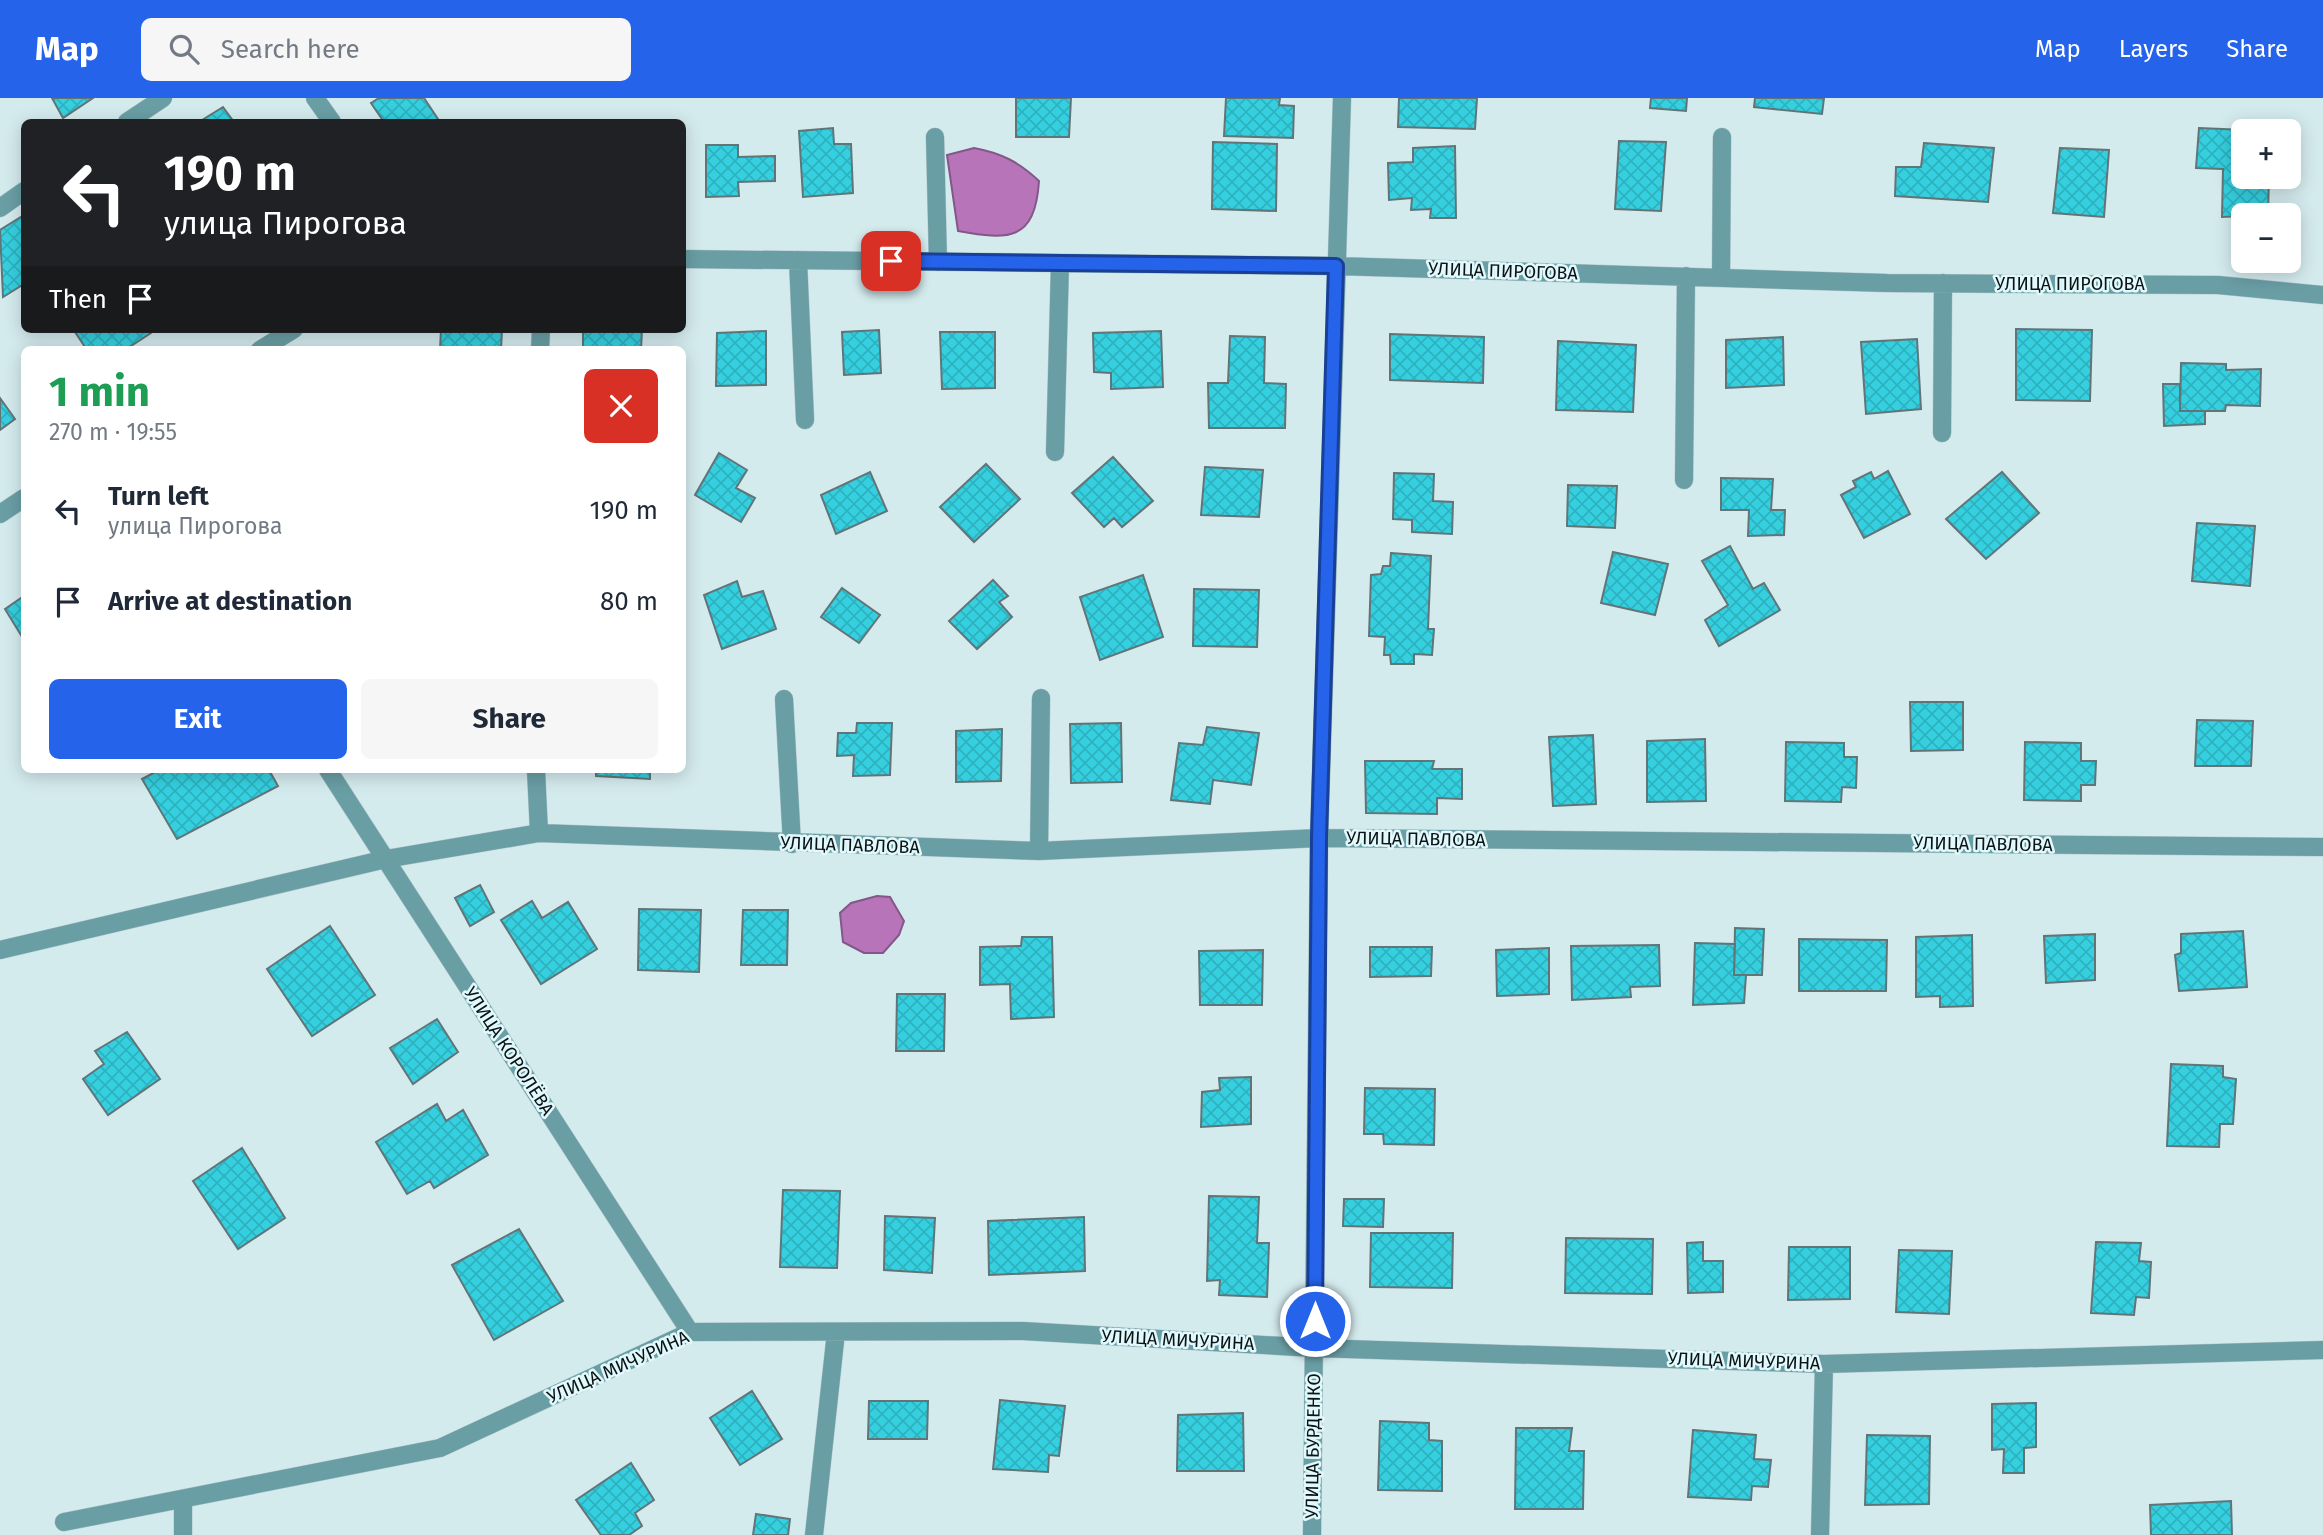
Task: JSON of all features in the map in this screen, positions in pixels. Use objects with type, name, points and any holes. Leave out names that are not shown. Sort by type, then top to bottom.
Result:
[{"type":"street","points":[[132,119],[163,98]]},
{"type":"street","points":[[315,98],[330,119]]},
{"type":"street","name":"УЛИЦА БУРДЕНКО","points":[[1312,1535],[1319,838],[1342,98]]},
{"type":"street","points":[[1721,278],[1722,137]]},
{"type":"street","points":[[935,138],[938,262]]},
{"type":"street","points":[[0,208],[21,193]]},
{"type":"street","name":"УЛИЦА ПИРОГОВА","points":[[686,259],[1336,266],[1943,283],[2218,285],[2323,295]]},
{"type":"street","points":[[798,260],[805,420]]},
{"type":"street","points":[[1055,452],[1060,263]]},
{"type":"street","points":[[1684,480],[1686,276]]},
{"type":"street","points":[[1942,433],[1943,283]]},
{"type":"street","points":[[266,346],[288,333]]},
{"type":"street","points":[[0,514],[21,500]]},
{"type":"street","points":[[1039,850],[1041,698]]},
{"type":"street","points":[[784,699],[792,844]]},
{"type":"street","name":"УЛИЦА КОРОЛЁВА","points":[[330,773],[690,1332]]},
{"type":"street","points":[[536,773],[539,833]]},
{"type":"street","name":"УЛИЦА ПАВЛОВА","points":[[0,950],[386,859],[539,833],[792,844],[1039,850],[1319,838],[2323,846]]},
{"type":"street","name":"УЛИЦА МИЧУРИНА","points":[[64,1522],[440,1448],[690,1332],[1023,1331],[1315,1348],[1824,1364],[2323,1350]]},
{"type":"street","points":[[814,1535],[836,1332]]},
{"type":"street","points":[[1820,1535],[1824,1364]]},
{"type":"street","points":[[183,1499],[183,1535]]},
{"type":"shaded area","points":[[974,148],[1009,159],[1039,181],[1032,216],[1025,226],[1016,232],[991,236],[958,231],[947,155]]},
{"type":"shaded area","points":[[877,896],[890,897],[904,921],[899,935],[883,953],[864,953],[843,942],[840,913],[851,903]]},
{"type":"building","points":[[52,98],[93,98],[63,118]]},
{"type":"building","points":[[379,98],[424,98],[438,119],[382,119],[371,103]]},
{"type":"building","points":[[1016,98],[1071,98],[1069,137],[1016,137]]},
{"type":"building","points":[[1226,98],[1280,98],[1279,105],[1294,106],[1293,138],[1224,136]]},
{"type":"building","points":[[1399,98],[1477,98],[1475,129],[1398,127]]},
{"type":"building","points":[[1651,98],[1687,98],[1686,111],[1650,108]]},
{"type":"building","points":[[1755,98],[1824,98],[1822,114],[1754,107]]},
{"type":"building","points":[[223,107],[232,119],[204,119]]},
{"type":"building","points":[[833,128],[834,144],[851,144],[853,193],[803,197],[799,131]]},
{"type":"building","points":[[2199,128],[2231,129],[2231,189],[2269,189],[2268,203],[2231,203],[2231,217],[2222,217],[2223,169],[2196,168]]},
{"type":"building","points":[[1619,141],[1666,142],[1661,211],[1615,209]]},
{"type":"building","points":[[1213,142],[1277,144],[1276,211],[1212,209]]},
{"type":"building","points":[[1924,143],[1994,148],[1988,202],[1895,196],[1896,167],[1921,167]]},
{"type":"building","points":[[706,145],[738,145],[738,157],[775,156],[775,181],[738,182],[739,196],[706,197]]},
{"type":"building","points":[[1455,146],[1456,218],[1430,218],[1431,209],[1411,210],[1412,198],[1389,200],[1388,163],[1413,162],[1413,148]]},
{"type":"building","points":[[2060,148],[2109,150],[2104,217],[2053,213]]},
{"type":"building","points":[[21,217],[21,286],[3,297],[0,230]]},
{"type":"building","points":[[2016,329],[2092,330],[2090,401],[2016,400]]},
{"type":"building","points":[[879,330],[881,373],[844,375],[842,332]]},
{"type":"building","points":[[766,331],[766,385],[716,386],[717,333]]},
{"type":"building","points":[[1161,331],[1163,387],[1111,389],[1111,373],[1094,372],[1093,333]]},
{"type":"building","points":[[940,332],[995,332],[995,388],[942,389]]},
{"type":"building","points":[[76,333],[151,333],[131,346],[84,346]]},
{"type":"building","points":[[441,333],[502,333],[501,346],[440,346]]},
{"type":"building","points":[[583,333],[642,333],[641,346],[583,346]]},
{"type":"building","points":[[1390,334],[1484,337],[1483,383],[1390,380]]},
{"type":"building","points":[[1230,336],[1265,337],[1264,383],[1286,384],[1285,428],[1209,428],[1208,383],[1228,383]]},
{"type":"building","points":[[1783,337],[1784,385],[1726,388],[1726,340]]},
{"type":"building","points":[[1917,339],[1921,409],[1866,414],[1861,342]]},
{"type":"building","points":[[1558,341],[1636,345],[1633,412],[1556,410]]},
{"type":"building","points":[[2181,363],[2226,364],[2226,370],[2261,369],[2260,406],[2226,405],[2225,411],[2180,411]]},
{"type":"building","points":[[2163,384],[2180,384],[2180,411],[2205,411],[2205,424],[2164,426]]},
{"type":"building","points":[[0,398],[15,419],[0,430]]},
{"type":"building","points":[[719,453],[747,470],[736,488],[755,498],[741,522],[695,495]]},
{"type":"building","points":[[1113,457],[1153,501],[1122,527],[1114,518],[1104,527],[1072,493]]},
{"type":"building","points":[[986,464],[1020,499],[974,542],[940,507]]},
{"type":"building","points":[[1205,467],[1263,470],[1259,517],[1201,515]]},
{"type":"building","points":[[1888,471],[1910,514],[1864,538],[1841,495],[1856,487],[1853,481],[1871,472],[1874,479]]},
{"type":"building","points":[[870,472],[887,511],[836,534],[821,495]]},
{"type":"building","points":[[2002,472],[2039,513],[1986,559],[1946,519]]},
{"type":"building","points":[[1394,473],[1434,474],[1433,501],[1453,502],[1452,534],[1412,532],[1412,520],[1393,519]]},
{"type":"building","points":[[1721,478],[1773,479],[1771,510],[1785,510],[1784,535],[1748,536],[1749,510],[1721,510]]},
{"type":"building","points":[[1568,485],[1617,486],[1615,528],[1567,526]]},
{"type":"building","points":[[2197,523],[2255,526],[2250,586],[2192,581]]},
{"type":"building","points":[[1730,546],[1753,589],[1764,583],[1780,610],[1719,646],[1705,620],[1728,605],[1702,561]]},
{"type":"building","points":[[1613,552],[1668,564],[1655,615],[1601,603]]},
{"type":"building","points":[[1391,553],[1431,556],[1428,629],[1434,629],[1432,655],[1414,654],[1414,664],[1391,664],[1390,655],[1384,655],[1385,637],[1369,636],[1371,575],[1381,574],[1383,566],[1390,566]]},
{"type":"building","points":[[1143,575],[1163,637],[1100,660],[1080,597]]},
{"type":"building","points":[[993,580],[1008,596],[999,602],[1012,617],[977,649],[949,621]]},
{"type":"building","points":[[737,581],[742,597],[763,591],[776,629],[722,649],[704,595]]},
{"type":"building","points":[[842,588],[880,615],[859,643],[821,617]]},
{"type":"building","points":[[1194,589],[1259,590],[1257,647],[1193,646]]},
{"type":"building","points":[[21,598],[21,635],[5,609]]},
{"type":"building","points":[[1910,702],[1963,702],[1963,750],[1911,751]]},
{"type":"building","points":[[2197,720],[2253,721],[2251,766],[2195,766]]},
{"type":"building","points":[[857,723],[892,723],[890,775],[853,776],[854,755],[837,756],[838,733],[856,733]]},
{"type":"building","points":[[1121,723],[1122,782],[1071,783],[1070,724]]},
{"type":"building","points":[[1207,727],[1259,733],[1251,785],[1213,780],[1210,804],[1171,800],[1179,743],[1203,745]]},
{"type":"building","points":[[1002,729],[1001,781],[956,782],[956,731]]},
{"type":"building","points":[[1593,735],[1596,804],[1553,806],[1549,737]]},
{"type":"building","points":[[1705,739],[1706,801],[1647,802],[1647,741]]},
{"type":"building","points":[[1786,742],[1844,743],[1844,757],[1857,757],[1856,788],[1842,787],[1841,802],[1785,801]]},
{"type":"building","points":[[2025,742],[2081,743],[2081,761],[2096,761],[2095,785],[2081,785],[2081,801],[2024,800]]},
{"type":"building","points":[[1365,761],[1434,761],[1432,769],[1462,769],[1462,799],[1437,798],[1437,814],[1366,813]]},
{"type":"building","points":[[153,773],[271,773],[278,786],[177,839],[142,779]]},
{"type":"building","points":[[596,773],[650,773],[650,779],[596,776]]},
{"type":"building","points":[[480,885],[494,912],[470,926],[455,898]]},
{"type":"building","points":[[532,901],[542,918],[568,902],[597,949],[541,984],[501,920]]},
{"type":"building","points":[[639,909],[701,910],[699,972],[638,970]]},
{"type":"building","points":[[743,910],[788,910],[787,965],[741,965]]},
{"type":"building","points":[[330,926],[375,995],[312,1036],[267,969]]},
{"type":"building","points":[[1735,928],[1764,929],[1762,975],[1734,975]]},
{"type":"building","points":[[2243,931],[2247,987],[2179,991],[2175,955],[2181,953],[2181,934]]},
{"type":"building","points":[[2095,934],[2095,980],[2046,983],[2044,936]]},
{"type":"building","points":[[1972,935],[1973,1006],[1940,1007],[1940,996],[1916,997],[1916,937]]},
{"type":"building","points":[[1022,937],[1052,937],[1054,1017],[1011,1019],[1010,984],[980,985],[980,947],[1021,946]]},
{"type":"building","points":[[1799,939],[1887,940],[1886,991],[1799,991]]},
{"type":"building","points":[[1695,943],[1735,944],[1734,975],[1746,975],[1744,1003],[1693,1005]]},
{"type":"building","points":[[1659,945],[1660,986],[1630,987],[1631,997],[1572,1000],[1571,946]]},
{"type":"building","points":[[1370,947],[1432,947],[1431,976],[1370,977]]},
{"type":"building","points":[[1549,948],[1549,994],[1497,996],[1496,950]]},
{"type":"building","points":[[1263,950],[1262,1005],[1200,1005],[1199,951]]},
{"type":"building","points":[[897,994],[945,994],[944,1051],[896,1051]]},
{"type":"building","points":[[437,1019],[458,1052],[413,1084],[390,1048]]},
{"type":"building","points":[[127,1032],[160,1079],[108,1115],[83,1079],[104,1064],[95,1051]]},
{"type":"building","points":[[2171,1064],[2223,1066],[2223,1077],[2236,1079],[2233,1124],[2220,1124],[2219,1147],[2167,1146]]},
{"type":"building","points":[[1251,1077],[1251,1124],[1201,1127],[1202,1092],[1220,1090],[1219,1078]]},
{"type":"building","points":[[1365,1088],[1435,1089],[1434,1145],[1384,1144],[1383,1134],[1364,1134]]},
{"type":"building","points":[[437,1104],[446,1121],[463,1110],[488,1155],[434,1188],[430,1181],[407,1194],[376,1142]]},
{"type":"building","points":[[242,1148],[285,1218],[238,1249],[193,1181]]},
{"type":"building","points":[[783,1190],[840,1191],[837,1268],[780,1267]]},
{"type":"building","points":[[1209,1196],[1259,1197],[1257,1243],[1269,1243],[1267,1297],[1219,1295],[1220,1280],[1207,1281]]},
{"type":"building","points":[[1344,1199],[1384,1199],[1383,1227],[1343,1226]]},
{"type":"building","points":[[885,1216],[935,1218],[932,1273],[884,1270]]},
{"type":"building","points":[[1084,1217],[1085,1271],[989,1275],[988,1221]]},
{"type":"building","points":[[519,1229],[563,1301],[494,1340],[452,1265]]},
{"type":"building","points":[[1371,1233],[1453,1233],[1452,1288],[1370,1287]]},
{"type":"building","points":[[1566,1238],[1653,1239],[1652,1294],[1565,1293]]},
{"type":"building","points":[[1703,1242],[1703,1261],[1723,1261],[1723,1292],[1688,1293],[1687,1243]]},
{"type":"building","points":[[2096,1242],[2141,1243],[2139,1261],[2151,1262],[2149,1298],[2136,1297],[2134,1315],[2091,1313]]},
{"type":"building","points":[[1789,1247],[1850,1247],[1850,1299],[1788,1300]]},
{"type":"building","points":[[1899,1250],[1952,1251],[1949,1314],[1896,1312]]},
{"type":"building","points":[[752,1391],[782,1439],[740,1465],[710,1418]]},
{"type":"building","points":[[1000,1400],[1065,1406],[1059,1456],[1049,1455],[1048,1472],[993,1469]]},
{"type":"building","points":[[869,1401],[928,1401],[927,1439],[868,1439]]},
{"type":"building","points":[[2036,1403],[2036,1447],[2024,1448],[2024,1473],[2003,1473],[2004,1449],[1992,1450],[1992,1404]]},
{"type":"building","points":[[1243,1413],[1244,1471],[1177,1471],[1178,1415]]},
{"type":"building","points":[[1380,1421],[1429,1423],[1429,1440],[1442,1441],[1442,1491],[1378,1490]]},
{"type":"building","points":[[1516,1428],[1572,1428],[1569,1451],[1584,1451],[1583,1509],[1515,1509]]},
{"type":"building","points":[[1693,1430],[1756,1435],[1754,1459],[1771,1460],[1768,1487],[1752,1486],[1751,1500],[1688,1497]]},
{"type":"building","points":[[1867,1435],[1930,1436],[1929,1504],[1865,1505]]},
{"type":"building","points":[[631,1463],[654,1500],[635,1513],[642,1526],[629,1535],[601,1535],[576,1500]]},
{"type":"building","points":[[2231,1501],[2232,1535],[2151,1535],[2150,1505]]},
{"type":"building","points":[[756,1514],[790,1519],[788,1535],[753,1535]]},
{"type":"route","points":[[891,261],[1336,266],[1319,838],[1315,1321]]}]
